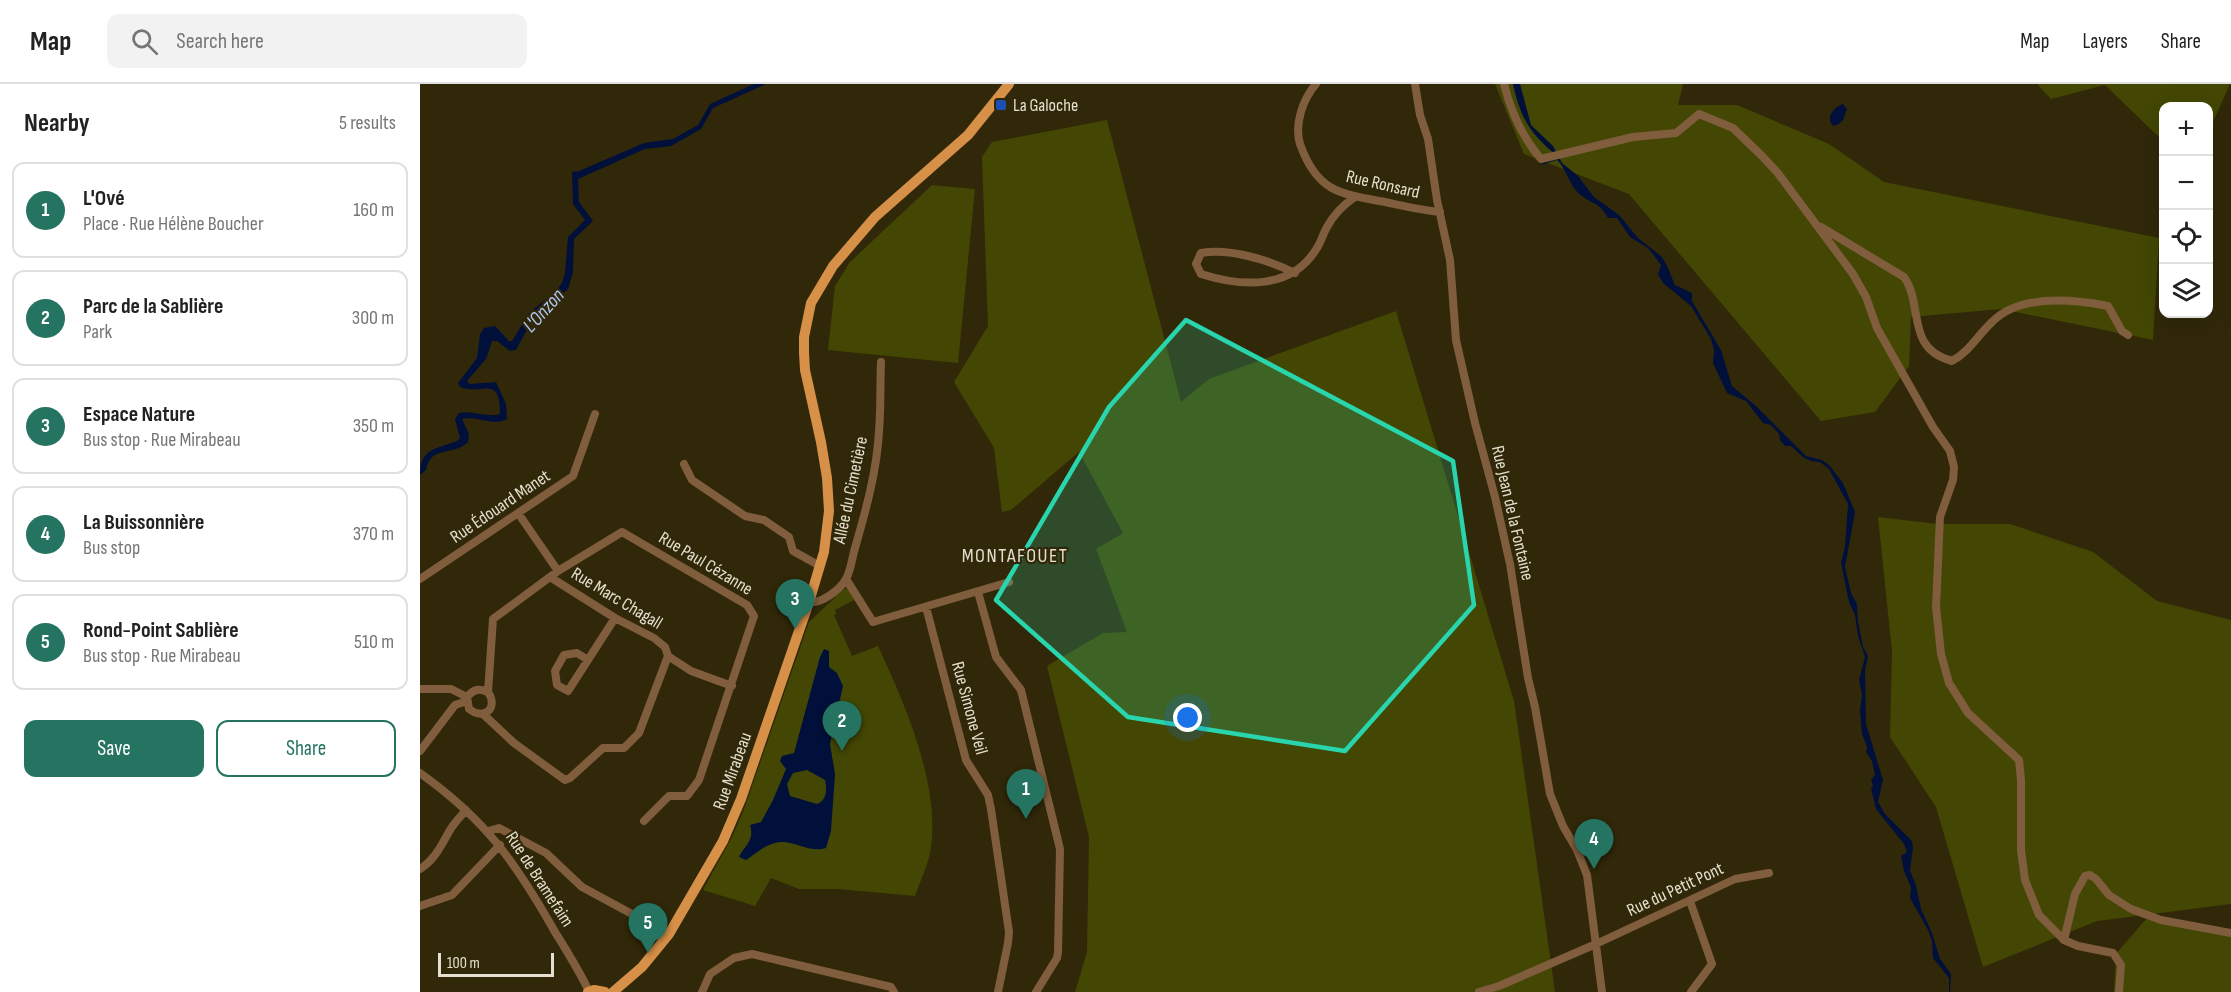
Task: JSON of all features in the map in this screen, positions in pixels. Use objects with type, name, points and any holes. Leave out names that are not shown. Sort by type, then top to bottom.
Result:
[{"type":"main road","name":"Rue Mirabeau","points":[[613,992],[642,967],[723,841],[741,799],[810,603],[827,533],[829,511],[827,478],[804,353],[804,337],[811,303],[833,266],[875,217],[961,142],[1009,84]]},
{"type":"main road","points":[[588,992],[605,992]]},
{"type":"street","name":"Rue Ronsard","points":[[1316,84],[1301,109],[1297,135],[1314,174],[1330,188],[1355,197],[1440,212]]},
{"type":"street","name":"Rue Jean de la Fontaine","points":[[1415,84],[1420,115],[1428,139],[1450,260],[1456,340],[1510,564],[1550,794],[1587,875],[1602,992]]},
{"type":"street","points":[[1504,84],[1509,106],[1528,144],[1541,159],[1633,137],[1676,132],[1699,114],[1733,128],[1777,172],[1853,274],[1866,297],[1877,328],[1933,427],[1950,451],[1954,467],[1953,480],[1940,517],[1936,607],[1941,654],[1949,683],[1968,713],[2019,760],[2021,850],[2025,880],[2039,915],[2064,940],[2078,946],[2113,952],[2121,965],[2119,992]]},
{"type":"street","points":[[1295,273],[1261,259],[1216,250],[1201,253],[1196,264],[1201,274],[1214,278],[1268,283],[1295,273],[1317,249],[1327,227],[1342,206],[1355,197]]},
{"type":"street","points":[[1815,224],[1904,277],[1910,286],[1916,324],[1922,338],[1941,358],[1952,361],[1961,356],[2004,311],[2016,306],[2037,303],[2080,300],[2108,306],[2122,331],[2128,335]]},
{"type":"street","name":"Allée du Cimetière","points":[[846,579],[867,506],[879,433],[881,362]]},
{"type":"street","name":"Rue Édouard Manet","points":[[420,579],[573,476],[595,414]]},
{"type":"street","points":[[684,464],[692,480],[746,516],[765,520],[789,537],[794,551],[820,566]]},
{"type":"street","points":[[518,513],[558,571]]},
{"type":"street","name":"Rue Paul Cézanne","points":[[488,692],[493,620],[558,571],[622,532],[747,605],[754,616],[699,780],[687,796],[669,796],[644,821]]},
{"type":"street","name":"Rue Marc Chagall","points":[[483,714],[514,743],[565,780],[603,748],[624,748],[639,733],[668,656],[665,647],[654,638],[615,618],[550,577]]},
{"type":"street","points":[[810,603],[822,601],[846,579],[873,622],[1009,582]]},
{"type":"street","points":[[978,592],[996,657],[1021,690],[1060,849],[1057,958],[1036,992]]},
{"type":"street","name":"Rue Simone Veil","points":[[926,607],[966,760],[988,795],[991,808],[1009,932],[998,992]]},
{"type":"street","points":[[588,660],[577,653],[564,655],[555,671],[557,685],[568,691],[588,660],[615,618]]},
{"type":"street","points":[[668,656],[691,671],[732,686]]},
{"type":"street","points":[[420,751],[456,705],[467,699],[473,690],[481,688],[488,692],[492,698],[492,705],[489,711],[475,714],[468,708],[467,699]]},
{"type":"street","points":[[420,689],[451,689],[467,699]]},
{"type":"street","name":"Rue de Bramefaim","points":[[420,773],[466,810],[500,845],[528,884],[588,992]]},
{"type":"street","points":[[420,869],[440,848],[452,827],[466,810]]},
{"type":"street","points":[[488,831],[499,828],[546,854],[582,887],[664,931]]},
{"type":"street","points":[[420,906],[452,895],[500,845]]},
{"type":"street","name":"Rue du Petit Pont","points":[[1479,992],[1499,986],[1596,944],[1735,879],[1769,873]]},
{"type":"street","points":[[2064,940],[2075,894],[2085,876],[2090,875],[2109,895],[2131,909],[2161,920],[2231,933]]},
{"type":"street","points":[[1690,901],[1712,964],[1691,992]]},
{"type":"street","points":[[702,992],[710,974],[734,958],[752,954],[891,987],[894,992]]},
{"type":"highlighted area","points":[[1186,320],[1453,461],[1474,605],[1345,751],[1128,717],[996,600],[1109,407]]},
{"type":"shaded area","points":[[1495,84],[1683,84],[1678,105],[1737,105],[1829,144],[1884,182],[2159,238],[2153,340],[2001,309],[1911,317],[1909,366],[1875,412],[1821,421],[1629,194],[1524,154]]},
{"type":"shaded area","points":[[2037,84],[2230,84],[2213,122],[2213,102],[2159,102],[2159,137],[2105,85],[2051,99]]},
{"type":"shaded area","points":[[1107,120],[1181,402],[1209,379],[1396,311],[1514,701],[1555,992],[1075,992],[1087,952],[1089,837],[1047,666],[1103,633],[1127,632],[1096,549],[1123,533],[1079,452],[1011,510],[1002,512],[994,448],[954,382],[988,326],[982,157],[992,142]]},
{"type":"shaded area","points":[[932,185],[975,189],[958,363],[828,350],[835,286],[850,262]]},
{"type":"shaded area","points":[[1878,517],[1937,524],[2010,524],[2093,552],[2157,601],[2231,620],[2231,904],[2097,921],[1983,967],[1936,807],[1890,737],[1892,651]]},
{"type":"shaded area","points":[[848,588],[856,599],[835,610],[834,615],[852,656],[878,646],[909,720],[926,774],[931,801],[930,853],[915,896],[838,889],[799,889],[771,878],[755,906],[703,890],[743,812],[809,622],[844,589]]},
{"type":"shaded area","points":[[2146,919],[2231,929],[2231,992],[2114,992],[2116,954]]},
{"type":"water","name":"L'Onzon","points":[[754,84],[766,84],[713,108],[701,129],[671,146],[645,149],[578,179],[579,202],[593,221],[574,239],[573,273],[568,289],[533,319],[516,350],[510,351],[497,341],[492,341],[486,359],[467,381],[469,384],[496,382],[506,404],[507,419],[496,422],[474,418],[462,419],[469,434],[468,442],[433,457],[426,470],[420,475],[426,454],[460,438],[455,419],[459,413],[500,414],[497,394],[493,390],[468,389],[460,387],[458,383],[477,358],[480,334],[484,328],[495,326],[509,341],[512,341],[529,313],[556,291],[562,283],[568,237],[585,220],[573,204],[572,172],[644,143],[673,139],[698,125],[710,104]]},
{"type":"water","points":[[1513,84],[1520,84],[1531,125],[1553,146],[1562,163],[1578,176],[1594,197],[1619,215],[1638,238],[1662,257],[1675,285],[1692,293],[1692,301],[1721,350],[1732,386],[1757,407],[1806,456],[1822,460],[1829,465],[1843,483],[1855,512],[1845,567],[1851,593],[1857,604],[1863,647],[1868,656],[1865,670],[1866,724],[1883,780],[1878,802],[1885,814],[1912,841],[1910,871],[1916,885],[1921,909],[1940,959],[1951,974],[1950,992],[1949,978],[1933,958],[1932,941],[1928,930],[1910,898],[1911,887],[1901,856],[1907,852],[1904,844],[1876,809],[1871,788],[1873,786],[1871,780],[1875,775],[1872,761],[1866,752],[1860,711],[1862,694],[1859,680],[1865,657],[1858,636],[1855,615],[1849,602],[1841,563],[1845,546],[1848,504],[1829,469],[1820,462],[1804,458],[1791,446],[1785,446],[1779,434],[1771,425],[1763,423],[1746,401],[1727,393],[1713,363],[1714,350],[1711,339],[1691,306],[1663,283],[1658,274],[1661,265],[1648,248],[1630,237],[1617,218],[1608,218],[1599,207],[1578,192],[1557,160],[1540,165],[1555,154],[1538,139],[1527,123]]},
{"type":"water","points":[[1843,104],[1847,109],[1843,120],[1833,126],[1830,116],[1837,107]]},
{"type":"water","points":[[824,649],[829,651],[829,667],[837,673],[843,686],[830,744],[835,774],[831,831],[826,848],[813,849],[781,842],[767,846],[746,860],[739,857],[750,839],[750,825],[761,822],[773,800],[786,769],[780,761],[782,756],[794,753]],"holes":[[[807,770],[825,780],[826,791],[823,800],[817,804],[790,796],[787,784],[793,773]]]},
{"type":"place","name":"La Galoche","points":[[1001,105]]},
{"type":"place","name":"Espace Nature","points":[[795,629]]},
{"type":"place","name":"Parc de la Sablière","points":[[842,751]]},
{"type":"place","name":"L'Ové","points":[[1026,819]]},
{"type":"place","name":"La Buissonnière","points":[[1594,869]]},
{"type":"place","name":"Rond-Point Sablière","points":[[648,953]]},
{"type":"district","name":"MONTAFOUET","points":[[1015,555]]}]
